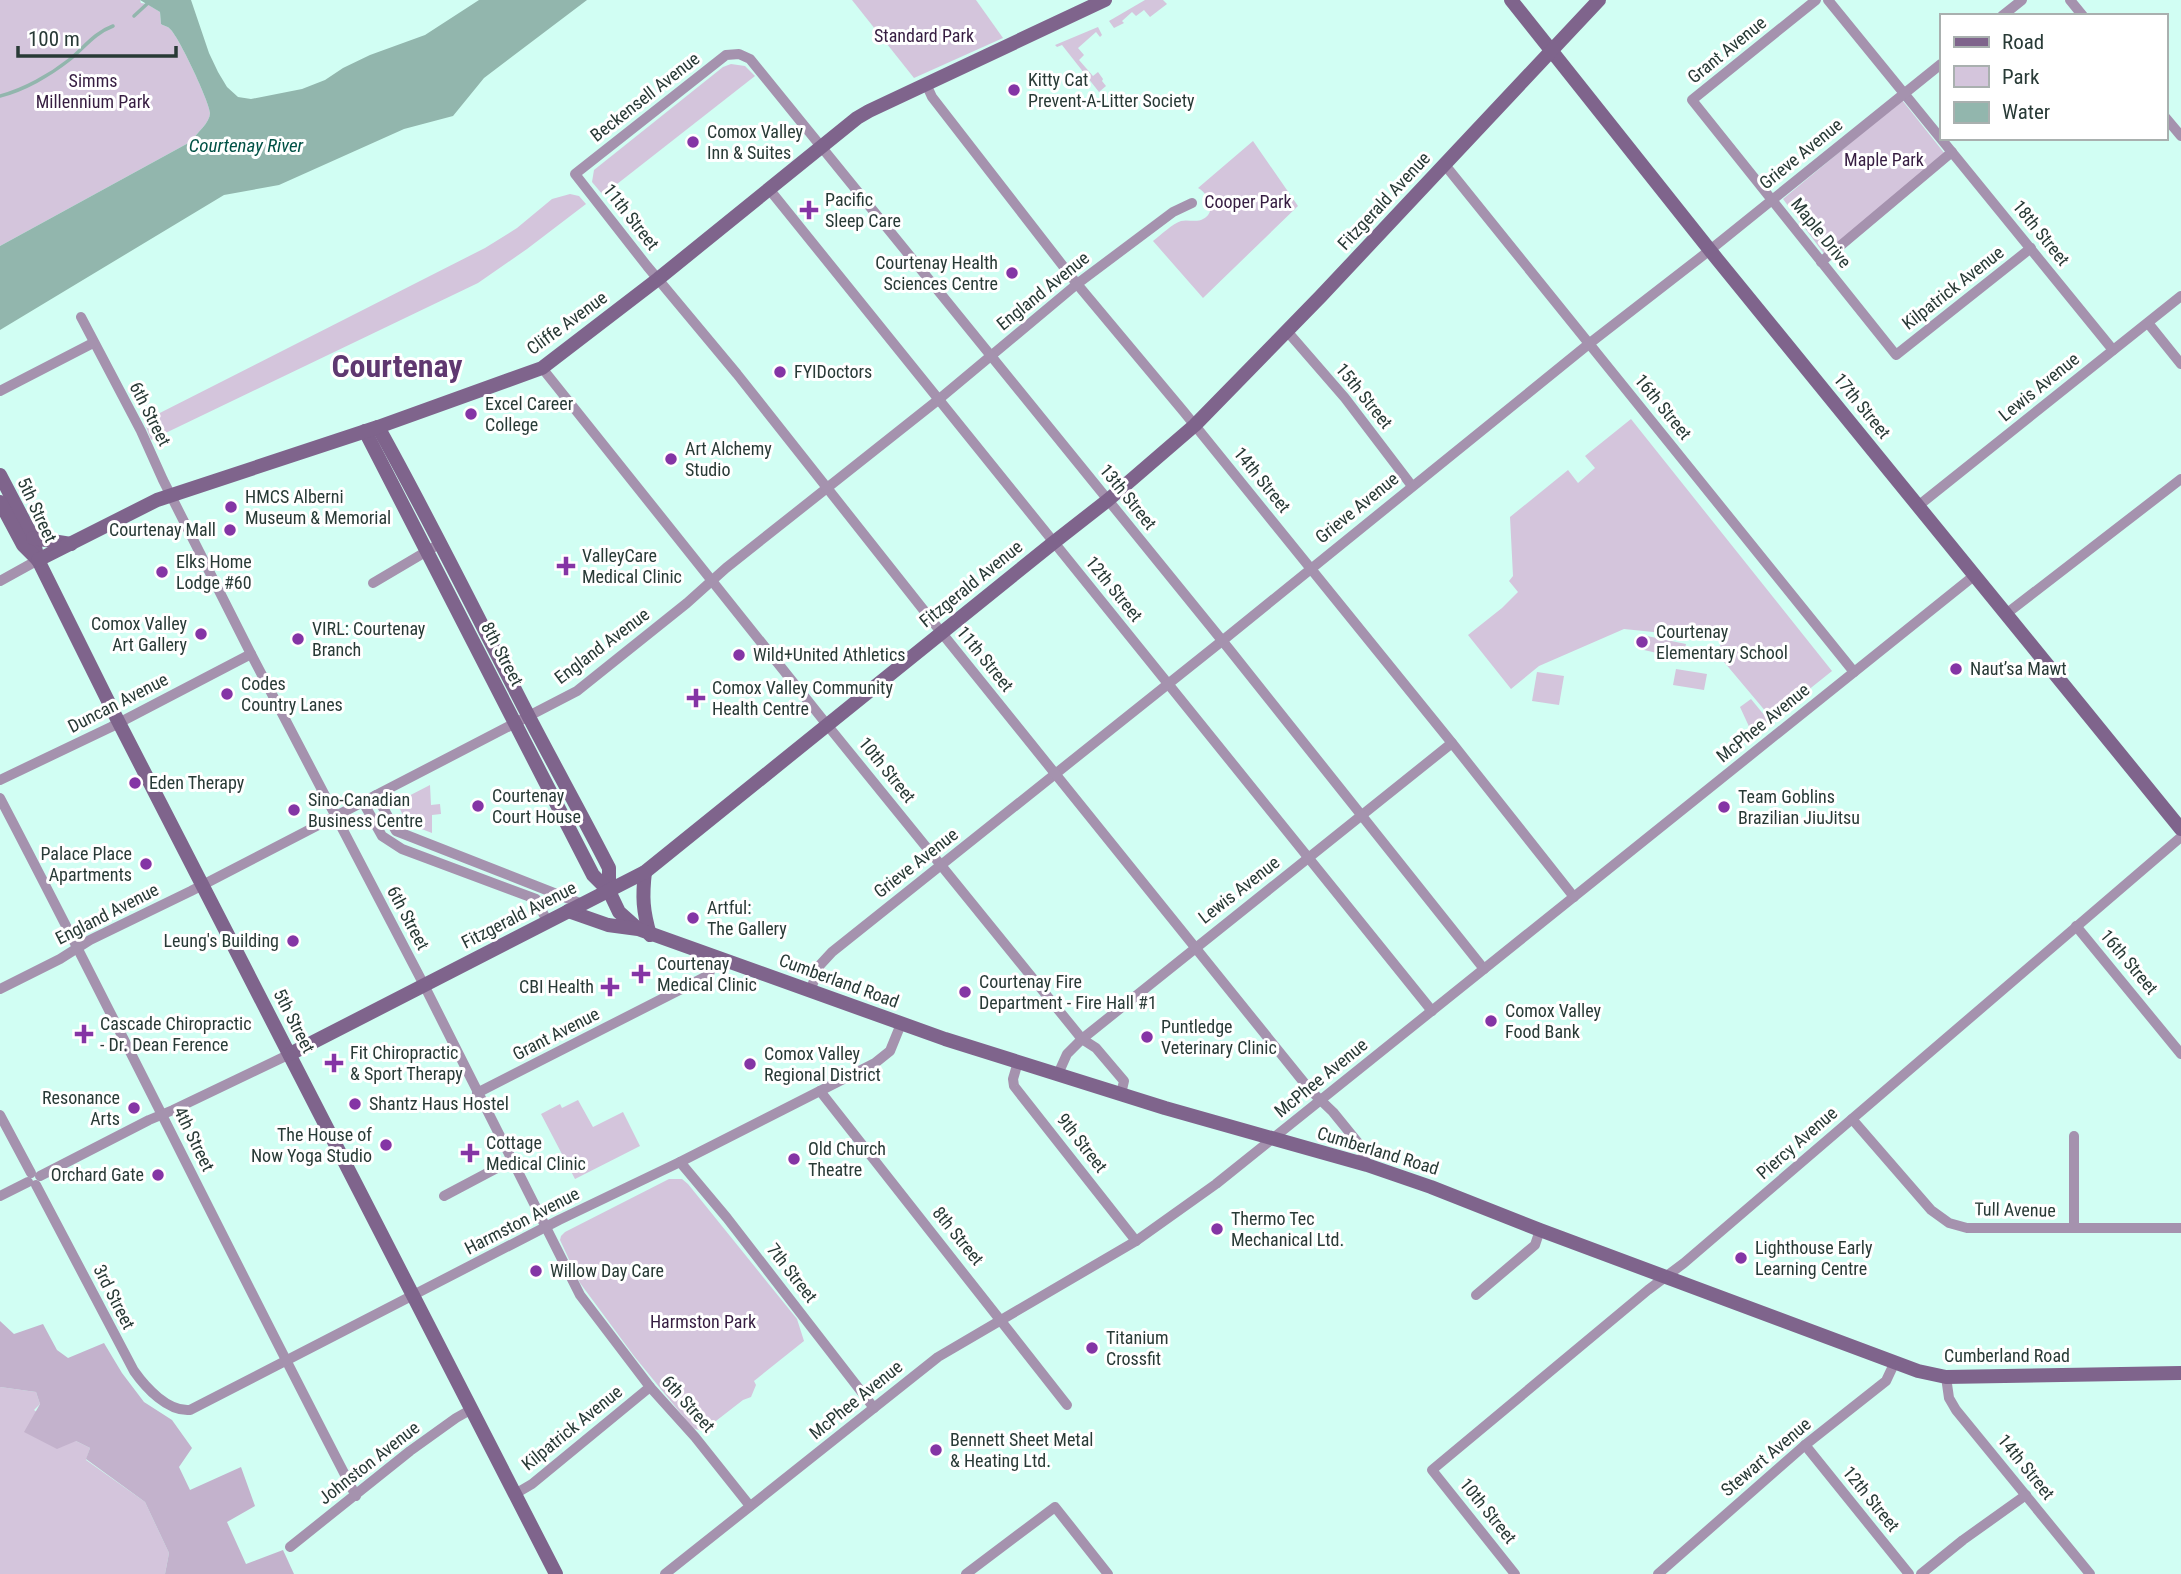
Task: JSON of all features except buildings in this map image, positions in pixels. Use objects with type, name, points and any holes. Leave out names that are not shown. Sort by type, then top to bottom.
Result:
[{"type":"street","name":"Cliffe Avenue","points":[[0,581],[171,495],[372,429],[542,368],[869,111],[1105,0]]},
{"type":"street","name":"17th Street","points":[[1500,0],[1513,3],[1710,250],[2181,829]]},
{"type":"street","name":"Fitzgerald Avenue","points":[[0,1196],[289,1054],[645,872],[1108,500],[1195,425],[1599,0]]},
{"type":"street","name":"Grant Avenue","points":[[1692,100],[1816,0]]},
{"type":"street","name":"18th Street","points":[[1828,0],[1940,137]]},
{"type":"street","points":[[2004,14],[2022,0]]},
{"type":"street","points":[[2070,0],[2081,14]]},
{"type":"street","name":"13th Street","points":[[739,54],[750,59],[822,146],[1484,969]]},
{"type":"street","name":"Beckensell Avenue","points":[[575,174],[726,55],[739,54]]},
{"type":"street","name":"Grieve Avenue","points":[[810,991],[817,970],[826,958],[1940,65]]},
{"type":"street","name":"14th Street","points":[[926,84],[935,101],[1077,284],[1195,425],[1574,897]]},
{"type":"street","name":"Maple Drive","points":[[1692,100],[1896,355]]},
{"type":"street","points":[[2167,119],[2181,136]]},
{"type":"street","name":"18th Street","points":[[1942,140],[2113,350]]},
{"type":"street","points":[[1821,262],[1952,152]]},
{"type":"street","name":"16th Street","points":[[1445,164],[1854,672]]},
{"type":"street","name":"11th Street","points":[[575,174],[1195,948],[1310,1090],[1359,1144],[1367,1165]]},
{"type":"street","name":"12th Street","points":[[769,189],[1432,1011]]},
{"type":"street","name":"England Avenue","points":[[0,989],[90,940],[203,885],[577,691],[938,400],[1077,284],[1173,212],[1192,204]]},
{"type":"street","name":"Kilpatrick Avenue","points":[[1896,355],[2031,248]]},
{"type":"street","name":"Lewis Avenue","points":[[1918,506],[2181,296]]},
{"type":"street","name":"6th Street","points":[[81,317],[580,1295],[650,1387],[695,1437],[750,1506]]},
{"type":"street","points":[[2148,323],[2181,364]]},
{"type":"street","name":"15th Street","points":[[1286,330],[1345,398],[1412,486]]},
{"type":"street","points":[[0,391],[93,343]]},
{"type":"street","name":"10th Street","points":[[542,368],[1082,1039],[1096,1048],[1124,1081],[1121,1094]]},
{"type":"street","name":"8th Street","points":[[372,429],[415,495],[485,628],[523,720]]},
{"type":"street","name":"8th Street","points":[[372,429],[427,553],[609,868],[609,891],[620,912],[644,932]]},
{"type":"street","name":"5th Street","points":[[0,475],[33,538],[38,560],[120,723],[556,1574]]},
{"type":"street","points":[[2006,614],[2181,479]]},
{"type":"street","name":"5th Street","points":[[0,502],[23,545],[38,560]]},
{"type":"street","points":[[33,538],[71,544]]},
{"type":"street","points":[[373,583],[439,544]]},
{"type":"street","name":"McPhee Avenue","points":[[665,1574],[938,1357],[1136,1241],[1216,1184],[1975,575]]},
{"type":"street","name":"Duncan Avenue","points":[[0,779],[120,723],[251,654]]},
{"type":"street","name":"Lewis Avenue","points":[[1058,1074],[1067,1054],[1082,1039],[1452,743]]},
{"type":"street","points":[[376,794],[396,831],[582,904]]},
{"type":"street","name":"4th Street","points":[[0,798],[356,1496]]},
{"type":"street","points":[[363,802],[382,836],[402,849],[536,899],[548,923]]},
{"type":"street","name":"Piercy Avenue","points":[[1432,1470],[1684,1263],[2181,837]]},
{"type":"street","points":[[644,932],[642,899],[645,872]]},
{"type":"street","name":"Cumberland Road","points":[[568,911],[608,925],[644,932],[901,1024],[1018,1062],[1431,1186],[1540,1230],[1894,1364],[1930,1375],[1946,1377],[2181,1373]]},
{"type":"street","name":"16th Street","points":[[2076,926],[2181,1054]]},
{"type":"street","name":"Grant Avenue","points":[[477,1093],[705,978],[715,957]]},
{"type":"street","name":"Harmston Avenue","points":[[179,1410],[190,1410],[546,1227],[882,1059],[890,1051],[901,1024]]},
{"type":"street","name":"9th Street","points":[[1018,1062],[1013,1079],[1014,1086],[1136,1241]]},
{"type":"street","name":"8th Street","points":[[820,1091],[1067,1405]]},
{"type":"street","name":"3rd Street","points":[[0,1115],[134,1371],[156,1395],[179,1410]]},
{"type":"street","name":"Tull Avenue","points":[[1852,1119],[1931,1210],[1950,1223],[1967,1228],[2181,1228]]},
{"type":"street","points":[[2074,1136],[2074,1228]]},
{"type":"street","points":[[444,1196],[512,1160]]},
{"type":"street","name":"7th Street","points":[[680,1162],[874,1408]]},
{"type":"street","points":[[1475,1295],[1535,1245],[1540,1230]]},
{"type":"street","name":"Stewart Avenue","points":[[1658,1574],[1805,1445],[1886,1381],[1894,1364]]},
{"type":"street","name":"14th Street","points":[[1946,1377],[1949,1398],[1956,1410],[2090,1574]]},
{"type":"street","name":"Kilpatrick Avenue","points":[[516,1494],[532,1484],[650,1387]]},
{"type":"street","name":"Johnston Avenue","points":[[290,1547],[410,1451],[471,1409]]},
{"type":"street","name":"12th Street","points":[[1805,1445],[1909,1574]]},
{"type":"street","name":"10th Street","points":[[1432,1470],[1516,1574]]},
{"type":"street","points":[[1921,1574],[2026,1495]]},
{"type":"street","points":[[966,1574],[1055,1507],[1108,1574]]},
{"type":"green space","name":"Simms Millennium Park","points":[[0,0],[140,0],[160,12],[161,24],[174,34],[210,113],[206,124],[192,141],[0,246]]},
{"type":"green space","name":"Standard Park","points":[[852,0],[976,0],[1003,38],[914,78]]},
{"type":"green space","points":[[1145,0],[1163,0],[1167,4],[1150,17],[1144,10],[1136,16],[1132,12],[1122,21],[1124,23],[1114,28],[1109,21]]},
{"type":"green space","points":[[1098,27],[1102,35],[1100,37],[1096,32],[1078,48],[1084,55],[1079,60],[1093,76],[1098,72],[1103,79],[1106,86],[1099,92],[1062,45],[1055,45]]},
{"type":"green space","points":[[731,64],[745,66],[755,76],[603,195],[592,182],[594,170],[723,67]]},
{"type":"green space","name":"Maple Park","points":[[1902,100],[1945,154],[1825,255],[1783,199]]},
{"type":"green space","name":"Cooper Park","points":[[1253,141],[1298,206],[1203,298],[1153,241],[1178,222],[1200,220],[1207,216],[1210,203],[1198,188]]},
{"type":"green space","points":[[570,194],[579,196],[586,204],[478,283],[151,440],[144,421],[485,248],[517,228],[552,199]]},
{"type":"green space","points":[[1631,419],[1832,671],[1772,719],[1719,656],[1721,639],[1624,629],[1539,666],[1511,689],[1468,635],[1518,592],[1509,581],[1513,576],[1510,517],[1568,470],[1578,483],[1595,468],[1585,456]]},
{"type":"green space","points":[[1647,636],[1686,644],[1682,662],[1670,659],[1670,656],[1644,650]]},
{"type":"green space","points":[[1676,669],[1707,674],[1704,690],[1673,685]]},
{"type":"green space","points":[[1537,672],[1564,676],[1559,705],[1532,701]]},
{"type":"green space","points":[[1751,699],[1769,721],[1752,733],[1740,707]]},
{"type":"green space","points":[[430,785],[431,805],[440,804],[441,814],[432,815],[432,833],[406,823],[397,802]]},
{"type":"green space","points":[[578,1100],[593,1127],[623,1112],[640,1146],[575,1179],[541,1114],[560,1104],[562,1108]]},
{"type":"green space","name":"Harmston Park","points":[[669,1179],[682,1179],[688,1184],[797,1319],[804,1341],[754,1381],[756,1385],[751,1397],[743,1400],[703,1431],[691,1426],[634,1356],[580,1283],[560,1240],[565,1232]]},
{"type":"green space","points":[[0,1387],[36,1392],[40,1404],[34,1410],[90,1448],[86,1460],[145,1502],[169,1553],[165,1574],[0,1574]]},
{"type":"shaded area","points":[[0,1321],[14,1334],[43,1324],[57,1350],[68,1358],[104,1343],[144,1402],[172,1420],[192,1448],[179,1467],[190,1490],[241,1467],[255,1506],[227,1522],[246,1564],[283,1550],[294,1574],[165,1574],[169,1553],[145,1502],[86,1459],[90,1448],[76,1441],[57,1449],[24,1432],[40,1404],[36,1392],[0,1387]]},
{"type":"water","name":"Courtenay River","points":[[140,0],[191,0],[209,53],[227,87],[238,97],[251,99],[302,89],[325,80],[370,55],[425,35],[479,0],[587,0],[484,78],[453,116],[404,129],[279,185],[224,195],[0,330],[0,246],[192,141],[209,117],[205,96],[180,43],[169,28],[161,24],[160,12]]},
{"type":"waterway","points":[[134,16],[147,4]]},
{"type":"waterway","points":[[0,96],[45,76],[113,26]]},
{"type":"place","name":"Kitty Cat Prevent-A-Litter Society","points":[[1014,90]]},
{"type":"place","name":"Comox Valley Inn & Suites","points":[[693,142]]},
{"type":"place","name":"Pacific Sleep Care","points":[[809,210]]},
{"type":"place","name":"Courtenay Health Sciences Centre","points":[[1012,273]]},
{"type":"place","name":"FYIDoctors","points":[[780,372]]},
{"type":"place","name":"Excel Career College","points":[[471,414]]},
{"type":"place","name":"Art Alchemy Studio","points":[[671,459]]},
{"type":"place","name":"HMCS Alberni Museum & Memorial","points":[[231,507]]},
{"type":"place","name":"Courtenay Mall","points":[[230,530]]},
{"type":"place","name":"ValleyCare Medical Clinic","points":[[566,566]]},
{"type":"place","name":"Elks Home Lodge #60","points":[[162,572]]},
{"type":"place","name":"Comox Valley Art Gallery","points":[[201,634]]},
{"type":"place","name":"VIRL: Courtenay Branch","points":[[298,639]]},
{"type":"place","name":"Courtenay Elementary School","points":[[1642,642]]},
{"type":"place","name":"Wild+United Athletics","points":[[739,655]]},
{"type":"place","name":"Naut’sa Mawt","points":[[1956,669]]},
{"type":"place","name":"Codes Country Lanes","points":[[227,694]]},
{"type":"place","name":"Comox Valley Community Health Centre","points":[[696,698]]},
{"type":"place","name":"Eden Therapy","points":[[135,783]]},
{"type":"place","name":"Courtenay Court House","points":[[478,806]]},
{"type":"place","name":"Team Goblins Brazilian JiuJitsu","points":[[1724,807]]},
{"type":"place","name":"Sino-Canadian Business Centre","points":[[294,810]]},
{"type":"place","name":"Palace Place Apartments","points":[[146,864]]},
{"type":"place","name":"Artful: The Gallery","points":[[693,918]]},
{"type":"place","name":"Leung's Building","points":[[293,941]]},
{"type":"place","name":"Courtenay Medical Clinic","points":[[641,974]]},
{"type":"place","name":"CBI Health","points":[[610,987]]},
{"type":"place","name":"Courtenay Fire Department - Fire Hall #1","points":[[965,992]]},
{"type":"place","name":"Comox Valley Food Bank","points":[[1491,1021]]},
{"type":"place","name":"Cascade Chiropractic - Dr. Dean Ference","points":[[84,1034]]},
{"type":"place","name":"Puntledge Veterinary Clinic","points":[[1147,1037]]},
{"type":"place","name":"Fit Chiropractic & Sport Therapy","points":[[334,1063]]},
{"type":"place","name":"Comox Valley Regional District","points":[[750,1064]]},
{"type":"place","name":"Shantz Haus Hostel","points":[[355,1104]]},
{"type":"place","name":"Resonance Arts","points":[[134,1108]]},
{"type":"place","name":"The House of Now Yoga Studio","points":[[386,1145]]},
{"type":"place","name":"Cottage Medical Clinic","points":[[470,1153]]},
{"type":"place","name":"Old Church Theatre","points":[[794,1159]]},
{"type":"place","name":"Orchard Gate","points":[[158,1175]]},
{"type":"place","name":"Thermo Tec Mechanical Ltd.","points":[[1217,1229]]},
{"type":"place","name":"Lighthouse Early Learning Centre","points":[[1741,1258]]},
{"type":"place","name":"Willow Day Care","points":[[536,1271]]},
{"type":"place","name":"Titanium Crossfit","points":[[1092,1348]]},
{"type":"place","name":"Bennett Sheet Metal & Heating Ltd.","points":[[936,1450]]},
{"type":"district","name":"Courtenay","points":[[397,366]]}]
